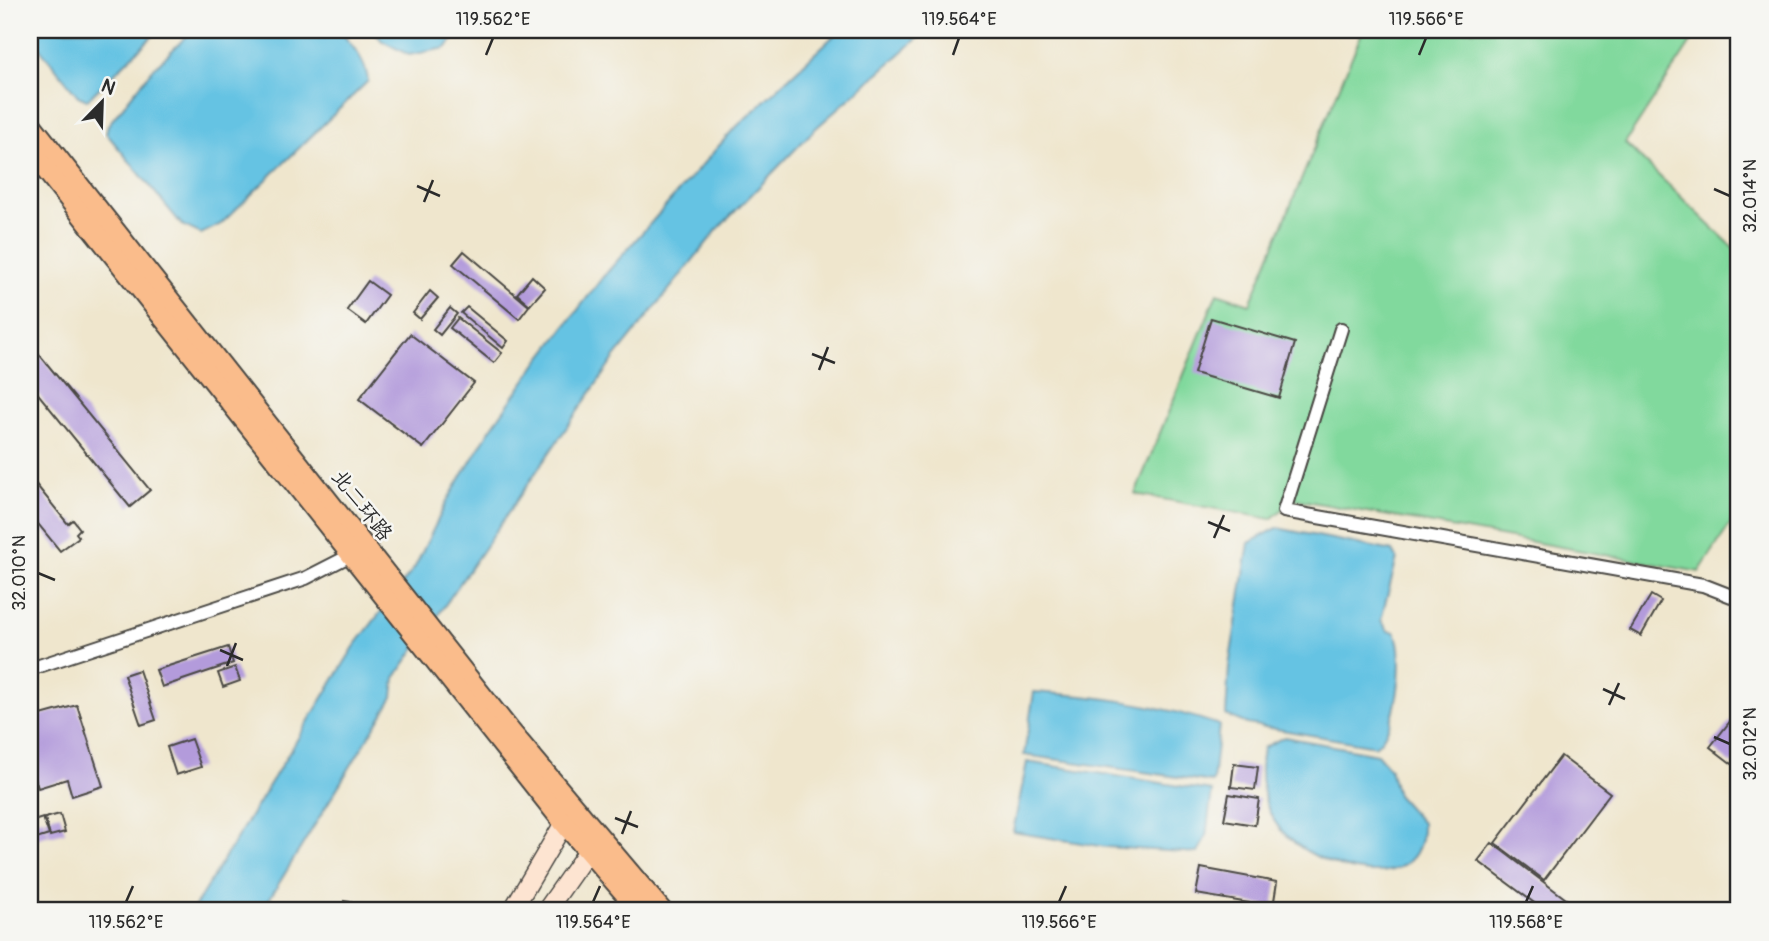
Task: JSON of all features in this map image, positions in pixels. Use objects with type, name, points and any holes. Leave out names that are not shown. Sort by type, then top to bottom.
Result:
[{"type":"main road","name":"北二环路","points":[[30,123],[436,650],[564,823],[640,911]]},
{"type":"main road","name":"北二环路","points":[[30,150],[351,555],[374,570]]},
{"type":"main road","name":"北二环路","points":[[436,650],[510,731],[662,911]]},
{"type":"main road","points":[[512,911],[564,823]]},
{"type":"main road","points":[[546,911],[588,852]]},
{"type":"street","points":[[1341,329],[1284,511],[1703,585],[1739,599]]},
{"type":"street","points":[[30,668],[306,578],[351,555]]},
{"type":"green space","points":[[1363,30],[1699,30],[1625,143],[1739,253],[1739,511],[1699,572],[1295,499],[1271,519],[1135,494],[1217,293],[1250,304]]},
{"type":"water","points":[[30,30],[159,30],[87,100],[78,96],[30,36]]},
{"type":"water","points":[[193,30],[339,30],[361,60],[368,81],[221,224],[201,234],[182,225],[106,133],[108,125],[154,68]]},
{"type":"water","points":[[373,30],[461,30],[446,48],[409,55],[382,41]]},
{"type":"water","points":[[840,30],[927,30],[815,129],[717,230],[615,357],[395,678],[393,697],[262,911],[192,911],[354,647],[415,567],[448,499],[490,430],[538,362],[603,277],[732,131]]},
{"type":"water","points":[[1277,528],[1393,551],[1397,558],[1381,620],[1388,631],[1395,632],[1398,643],[1398,692],[1389,725],[1375,746],[1247,724],[1226,715],[1229,666],[1249,543]]},
{"type":"water","points":[[1034,692],[1128,702],[1219,725],[1213,782],[1024,755]]},
{"type":"water","points":[[1284,737],[1377,754],[1390,769],[1397,795],[1422,823],[1418,848],[1406,864],[1387,871],[1365,872],[1341,866],[1317,857],[1281,830],[1269,812],[1261,770],[1263,748]]},
{"type":"water","points":[[1027,762],[1212,791],[1206,836],[1198,853],[1106,847],[1013,832]]},
{"type":"building","points":[[464,251],[529,306],[519,319],[453,264]]},
{"type":"building","points":[[532,276],[545,288],[530,305],[517,294]]},
{"type":"building","points":[[368,281],[387,295],[366,324],[347,310]]},
{"type":"building","points":[[430,291],[438,298],[420,319],[413,313]]},
{"type":"building","points":[[467,307],[508,341],[503,348],[461,313]]},
{"type":"building","points":[[450,308],[457,314],[440,335],[433,329]]},
{"type":"building","points":[[458,318],[502,353],[494,363],[450,328]]},
{"type":"building","points":[[1211,318],[1295,343],[1279,398],[1194,373]]},
{"type":"building","points":[[410,334],[474,383],[423,448],[359,399]]},
{"type":"building","points":[[30,343],[150,490],[130,507],[30,384]]},
{"type":"building","points":[[30,477],[68,524],[73,520],[80,529],[76,533],[79,537],[60,551],[30,514]]},
{"type":"building","points":[[1651,595],[1661,601],[1641,636],[1630,630]]},
{"type":"building","points":[[228,647],[233,663],[162,687],[156,670]]},
{"type":"building","points":[[235,667],[240,681],[223,687],[218,673]]},
{"type":"building","points":[[139,670],[156,720],[141,725],[124,675]]},
{"type":"building","points":[[77,705],[103,786],[72,796],[67,779],[38,788],[30,762],[30,718]]},
{"type":"building","points":[[1739,710],[1739,756],[1732,764],[1710,747]]},
{"type":"building","points":[[191,739],[201,767],[176,775],[167,747]]},
{"type":"building","points":[[1561,756],[1610,793],[1544,880],[1495,843]]},
{"type":"building","points":[[1234,764],[1258,767],[1255,790],[1231,787]]},
{"type":"building","points":[[1229,794],[1259,799],[1255,825],[1224,820]]},
{"type":"building","points":[[60,814],[65,832],[50,836],[45,818]]},
{"type":"building","points":[[43,818],[49,835],[30,841],[30,822]]},
{"type":"building","points":[[1492,843],[1582,911],[1545,911],[1478,861]]},
{"type":"building","points":[[1201,868],[1277,882],[1273,907],[1196,894]]},
{"type":"building","points":[[344,901],[401,910],[342,911]]}]
